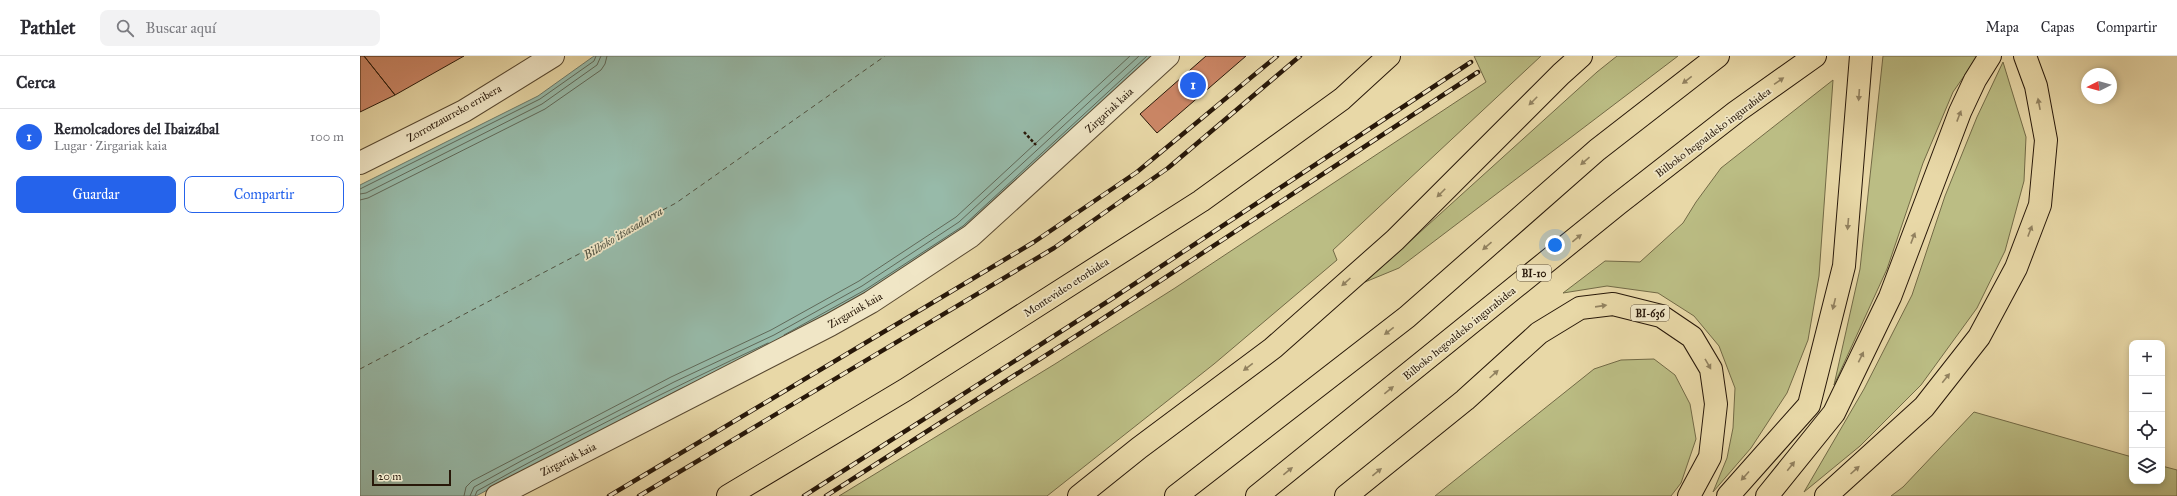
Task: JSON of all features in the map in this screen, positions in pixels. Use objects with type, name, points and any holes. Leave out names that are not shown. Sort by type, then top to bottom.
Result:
[{"type":"main road","name":"Montevideo etorbidea","points":[[728,496],[905,390],[1201,201],[1342,99],[1389,56]]},
{"type":"main road","points":[[1079,496],[1139,448],[1273,348],[1395,240],[1561,74],[1581,56]]},
{"type":"main road","points":[[1176,496],[1407,317],[1597,150],[1718,56]]},
{"type":"main road","name":"Bilboko hegoaldeko ingurabidea","points":[[1257,496],[1624,199],[1736,112],[1815,56]]},
{"type":"main road","points":[[1728,496],[1809,405],[1844,266],[1861,56]]},
{"type":"main road","points":[[1767,496],[1834,413],[1890,297],[1960,112],[1975,80],[1990,56]]},
{"type":"main road","points":[[1826,496],[1924,406],[1979,337],[2016,268],[2040,205],[2046,140],[2036,86],[2025,56]]},
{"type":"main road","name":"BI-636","points":[[1346,496],[1465,400],[1539,333],[1580,308],[1613,304],[1661,316],[1692,337],[1711,369],[1716,404],[1710,457],[1689,496]]},
{"type":"street","name":"Zirgariak kaia","points":[[496,496],[830,325],[871,302],[971,236],[1168,56]]},
{"type":"street","name":"Zorrotzaurreko erribera","points":[[360,163],[464,110],[548,57]]},
{"type":"green space","points":[[1474,56],[1541,56],[1333,250],[1337,260],[1214,364],[1047,496],[839,496],[1055,364],[1175,288],[1486,82]]},
{"type":"green space","points":[[1617,56],[1678,56],[1399,268],[1365,282],[1597,72]]},
{"type":"green space","points":[[1883,56],[1978,56],[1953,92],[1923,163],[1887,269],[1834,385],[1860,269]]},
{"type":"green space","points":[[2003,62],[2026,137],[2024,181],[2005,251],[1977,308],[1921,385],[1860,446],[1804,492],[1864,389],[1912,295],[1945,196],[1977,117]]},
{"type":"green space","points":[[1833,80],[1819,276],[1808,340],[1787,393],[1751,448],[1713,492],[1727,458],[1733,428],[1735,388],[1719,346],[1694,316],[1658,293],[1607,286],[1563,293],[1605,261],[1640,262],[1683,223],[1696,202],[1721,168]]},
{"type":"green space","points":[[1654,359],[1675,375],[1690,404],[1696,439],[1681,483],[1671,496],[1435,496],[1594,369],[1621,360]]},
{"type":"green space","points":[[1974,412],[2129,456],[2129,484],[2165,484],[2165,467],[2177,470],[2177,496],[1891,496],[1903,487]]},
{"type":"water","name":"Bilboko itsasadarra","points":[[594,56],[1153,56],[965,229],[867,294],[778,343],[678,390],[476,496],[360,496],[360,185],[538,96]]},
{"type":"building","points":[[360,56],[364,56],[395,95],[360,112]]},
{"type":"building","points":[[364,56],[464,56],[395,95]]},
{"type":"building","points":[[1206,56],[1246,56],[1157,133],[1140,114]]},
{"type":"ferry route","points":[[360,369],[676,203],[885,56]]},
{"type":"railway","points":[[609,496],[1034,242],[1137,172],[1277,56]]},
{"type":"railway","points":[[639,496],[1054,248],[1168,168],[1300,56]]},
{"type":"railway","points":[[804,496],[1110,300],[1471,62]]},
{"type":"railway","points":[[826,496],[1093,325],[1478,72]]},
{"type":"place","name":"Remolcadores del Ibaizábal","points":[[1193,85]]}]
